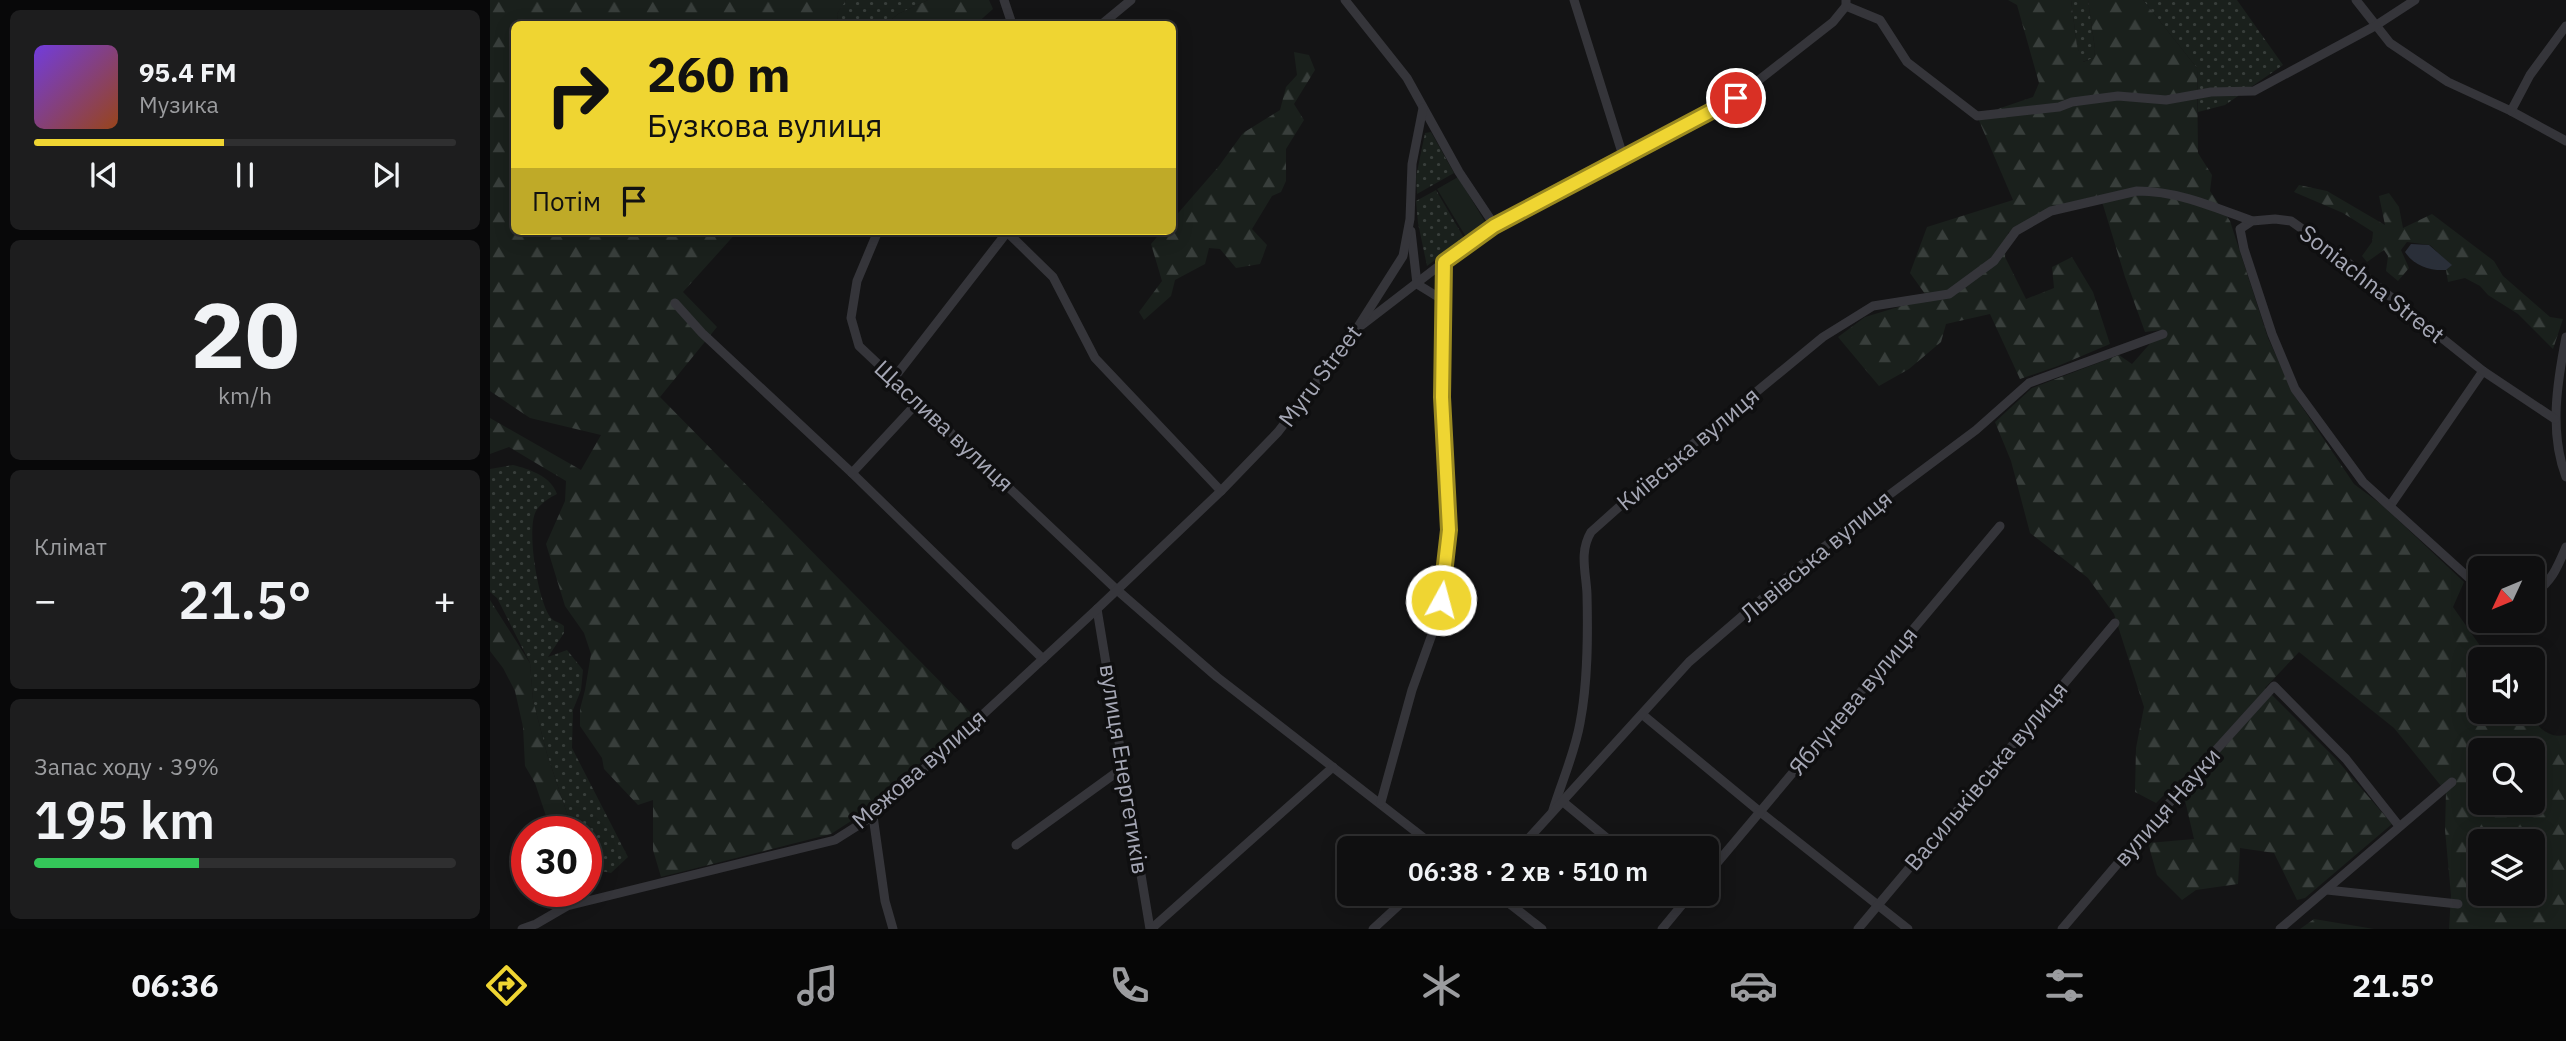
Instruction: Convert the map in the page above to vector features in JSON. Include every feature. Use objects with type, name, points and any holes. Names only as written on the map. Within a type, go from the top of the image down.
[{"type":"street","points":[[1004,0],[1011,21]]},
{"type":"street","points":[[1106,21],[1132,0]]},
{"type":"street","points":[[1345,0],[1407,78],[1459,172],[1494,226]]},
{"type":"street","points":[[1574,0],[1624,159]]},
{"type":"street","points":[[2356,0],[2390,43],[2448,82],[2511,111],[2566,141]]},
{"type":"street","points":[[1356,330],[1494,226],[1736,98],[1833,22],[1846,3],[1880,20],[1907,62],[1977,116],[2059,107],[2072,102],[2107,97],[2166,100],[2211,92],[2254,91],[2375,26],[2415,0]]},
{"type":"street","points":[[2511,111],[2529,75],[2566,26]]},
{"type":"street","name":"Myru Street","points":[[1117,590],[1221,491],[1278,432],[1356,330],[1403,256],[1410,219],[1412,164],[1423,108]]},
{"type":"street","name":"Київська вулиця","points":[[1553,810],[1580,724],[1585,674],[1587,594],[1583,551],[1591,532],[1647,482],[1823,337],[1873,306],[1950,294],[1994,261],[2016,231],[2051,211],[2137,191],[2180,195],[2252,221]]},
{"type":"street","points":[[1410,219],[1416,284]]},
{"type":"street","points":[[2252,221],[2240,229],[2244,249],[2272,334],[2295,389],[2363,482],[2468,577]]},
{"type":"street","name":"Soniachna Street","points":[[2252,221],[2291,221],[2336,253],[2483,371],[2555,419]]},
{"type":"street","name":"Щаслива вулиця","points":[[876,235],[857,281],[851,318],[859,346],[1117,590],[1217,677],[1422,836]]},
{"type":"street","points":[[894,378],[1006,235]]},
{"type":"street","points":[[1011,235],[1053,277],[1095,358],[1221,491]]},
{"type":"street","points":[[1381,802],[1412,690],[1438,615],[1444,584],[1449,530],[1442,397],[1444,262]]},
{"type":"street","points":[[1416,284],[1443,300]]},
{"type":"street","points":[[675,303],[702,333],[852,473],[1043,659]]},
{"type":"street","name":"Львівська вулиця","points":[[1530,836],[1689,662],[1788,576],[1885,498],[1976,430],[2029,383],[2163,334]]},
{"type":"street","points":[[2566,337],[2555,419],[2560,460],[2566,477]]},
{"type":"street","points":[[2390,506],[2483,371]]},
{"type":"street","points":[[852,473],[918,402]]},
{"type":"street","name":"Яблунева вулиця","points":[[1719,860],[2000,526]]},
{"type":"street","points":[[2545,585],[2556,572],[2566,547]]},
{"type":"street","name":"Межова вулиця","points":[[522,929],[536,927],[567,906],[835,840],[873,816],[1117,590]]},
{"type":"street","name":"вулиця Енергетиків","points":[[1097,610],[1151,929]]},
{"type":"street","name":"Васильківська вулиця","points":[[1858,929],[2115,623]]},
{"type":"street","name":"вулиця Науки","points":[[2062,929],[2188,781],[2274,686],[2346,758],[2399,826]]},
{"type":"street","points":[[1643,715],[1908,929]]},
{"type":"street","points":[[1016,845],[1124,767]]},
{"type":"street","points":[[1151,929],[1333,767]]},
{"type":"street","points":[[2280,929],[2452,782]]},
{"type":"street","points":[[1562,801],[1604,836]]},
{"type":"street","points":[[873,816],[885,901],[892,929]]},
{"type":"street","points":[[2327,890],[2458,904]]},
{"type":"street","points":[[1373,929],[1398,906]]},
{"type":"street","points":[[1512,906],[1542,929]]},
{"type":"street","points":[[1662,929],[1681,906]]},
{"type":"green space","points":[[490,0],[846,0],[837,14],[838,21],[511,21],[511,235],[734,235],[683,292],[717,327],[660,397],[973,715],[871,808],[831,834],[661,877],[653,850],[653,800],[638,805],[604,769],[602,758],[580,726],[580,709],[591,654],[584,633],[565,606],[546,544],[565,501],[566,481],[509,447],[490,454],[490,418],[581,470],[601,435],[530,418],[490,391]]},
{"type":"green space","points":[[846,0],[928,0],[898,14],[890,21],[838,21],[837,14]]},
{"type":"green space","points":[[928,0],[989,0],[993,9],[979,21],[890,21],[898,14]]},
{"type":"green space","points":[[2008,0],[2071,0],[2077,46],[2083,62],[2094,58],[2095,49],[2088,0],[2143,0],[2197,68],[2198,153],[2212,175],[2210,191],[2230,221],[2268,338],[2294,395],[2354,484],[2382,505],[2464,582],[2453,607],[2468,628],[2468,634],[2472,634],[2481,647],[2468,647],[2468,724],[2537,724],[2548,733],[2566,735],[2566,929],[2449,929],[2451,895],[2445,830],[2446,792],[2394,728],[2299,652],[2265,688],[2337,760],[2392,824],[2305,898],[2297,900],[2274,853],[2240,848],[2238,884],[2196,890],[2182,900],[2157,875],[2148,843],[2194,839],[2180,779],[2156,803],[2135,792],[2136,748],[2144,707],[2114,614],[2088,578],[2030,533],[2011,461],[1995,422],[2032,388],[2119,355],[2132,364],[2162,330],[2145,332],[2100,195],[2053,207],[2008,233],[2005,257],[2026,299],[2054,288],[2052,267],[2072,257],[2093,292],[2110,344],[2020,379],[1990,314],[1946,324],[1941,342],[1909,369],[1879,386],[1838,337],[1865,317],[1928,298],[1910,273],[1927,227],[2013,200],[1977,116],[2033,97],[2039,83],[2017,5]]},
{"type":"green space","points":[[2071,0],[2088,0],[2095,49],[2094,58],[2082,62],[2077,46]]},
{"type":"green space","points":[[2143,0],[2237,0],[2283,65],[2225,105],[2198,112],[2197,68]]},
{"type":"green space","points":[[1294,52],[1309,55],[1315,70],[1294,104],[1304,120],[1286,149],[1286,181],[1281,192],[1272,196],[1252,229],[1267,245],[1260,264],[1236,268],[1220,249],[1209,248],[1205,264],[1175,280],[1171,296],[1144,320],[1139,312],[1162,281],[1151,244],[1159,235],[1176,235],[1176,216],[1219,166],[1243,133],[1280,110],[1286,87],[1297,75]]},
{"type":"green space","points":[[1431,132],[1454,173],[1417,194],[1416,177],[1425,133]]},
{"type":"green space","points":[[1458,177],[1487,225],[1466,237],[1437,189]]},
{"type":"green space","points":[[2299,185],[2327,191],[2385,225],[2379,196],[2389,193],[2399,207],[2403,228],[2432,214],[2494,261],[2503,276],[2550,317],[2563,319],[2553,349],[2518,314],[2488,295],[2480,286],[2465,278],[2448,282],[2446,270],[2451,265],[2430,245],[2407,242],[2401,250],[2409,268],[2398,281],[2386,271],[2388,256],[2384,250],[2367,262],[2362,256],[2372,242],[2373,232],[2343,213],[2294,192]]},
{"type":"green space","points":[[1436,190],[1464,238],[1427,266],[1416,201]]},
{"type":"green space","points":[[513,465],[532,471],[550,482],[557,494],[545,501],[536,511],[532,533],[538,582],[546,610],[552,619],[564,626],[564,633],[548,657],[567,650],[583,670],[581,690],[573,710],[572,748],[628,857],[611,873],[602,871],[602,816],[568,816],[547,754],[533,700],[530,663],[497,598],[490,592],[490,469]]},
{"type":"green space","points":[[490,600],[530,663],[533,700],[547,754],[568,816],[546,816],[535,783],[525,766],[523,727],[515,691],[490,651]]},
{"type":"green space","points":[[2314,919],[2374,929],[2300,929]]},
{"type":"shaded area","points":[[2411,244],[2429,245],[2452,265],[2446,270],[2440,270],[2418,264],[2405,252]]},
{"type":"route","points":[[1441,600],[1449,530],[1442,397],[1444,262],[1494,226],[1736,98]]}]
